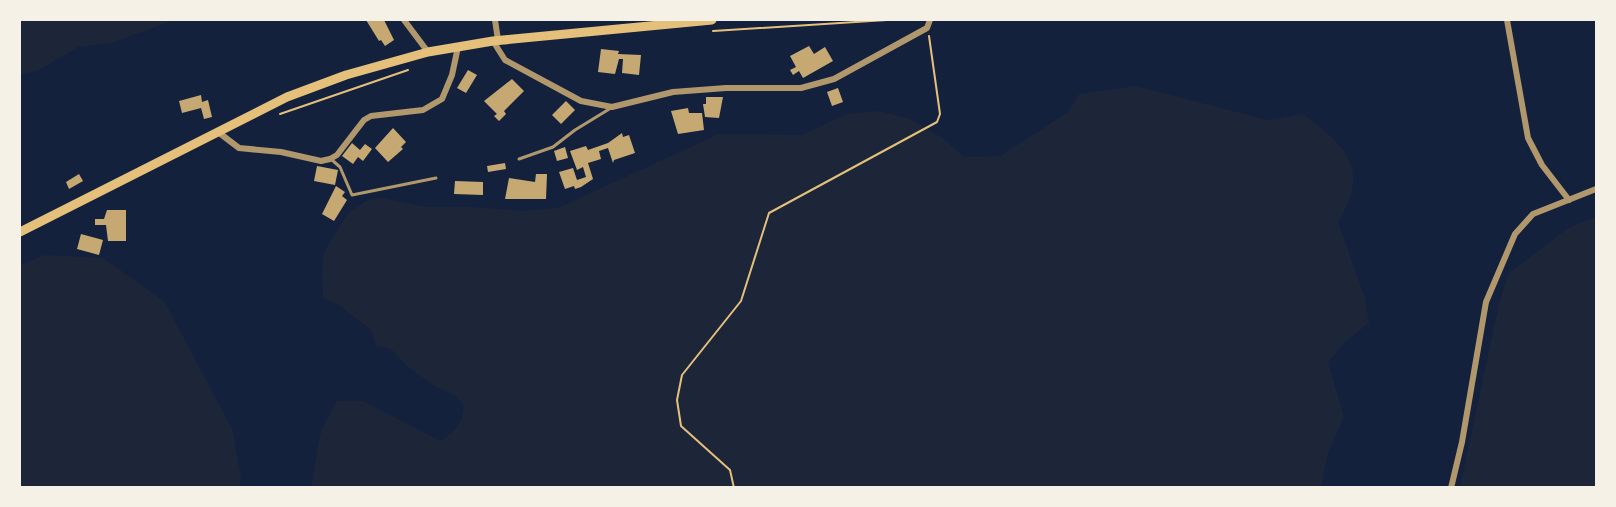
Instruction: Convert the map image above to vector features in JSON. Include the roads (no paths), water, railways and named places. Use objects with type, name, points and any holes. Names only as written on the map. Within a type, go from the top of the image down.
[{"type":"main road","points":[[20,232],[287,97],[346,75],[428,52],[496,40],[712,20]]},
{"type":"street","points":[[404,20],[428,52]]},
{"type":"street","points":[[495,20],[496,40],[505,60],[581,101],[612,108],[673,92],[726,88],[801,88],[834,79],[927,28],[930,20]]},
{"type":"street","points":[[1507,20],[1528,138],[1542,165],[1569,200]]},
{"type":"street","points":[[218,132],[239,148],[281,152],[321,161],[330,159],[364,120],[371,116],[423,110],[442,99],[452,75],[458,47]]},
{"type":"street","points":[[1451,488],[1462,442],[1486,302],[1515,234],[1533,214],[1596,189]]},
{"type":"lane","points":[[519,159],[553,147],[575,130],[612,108]]},
{"type":"lane","points":[[330,159],[340,167],[352,195],[436,178]]}]
